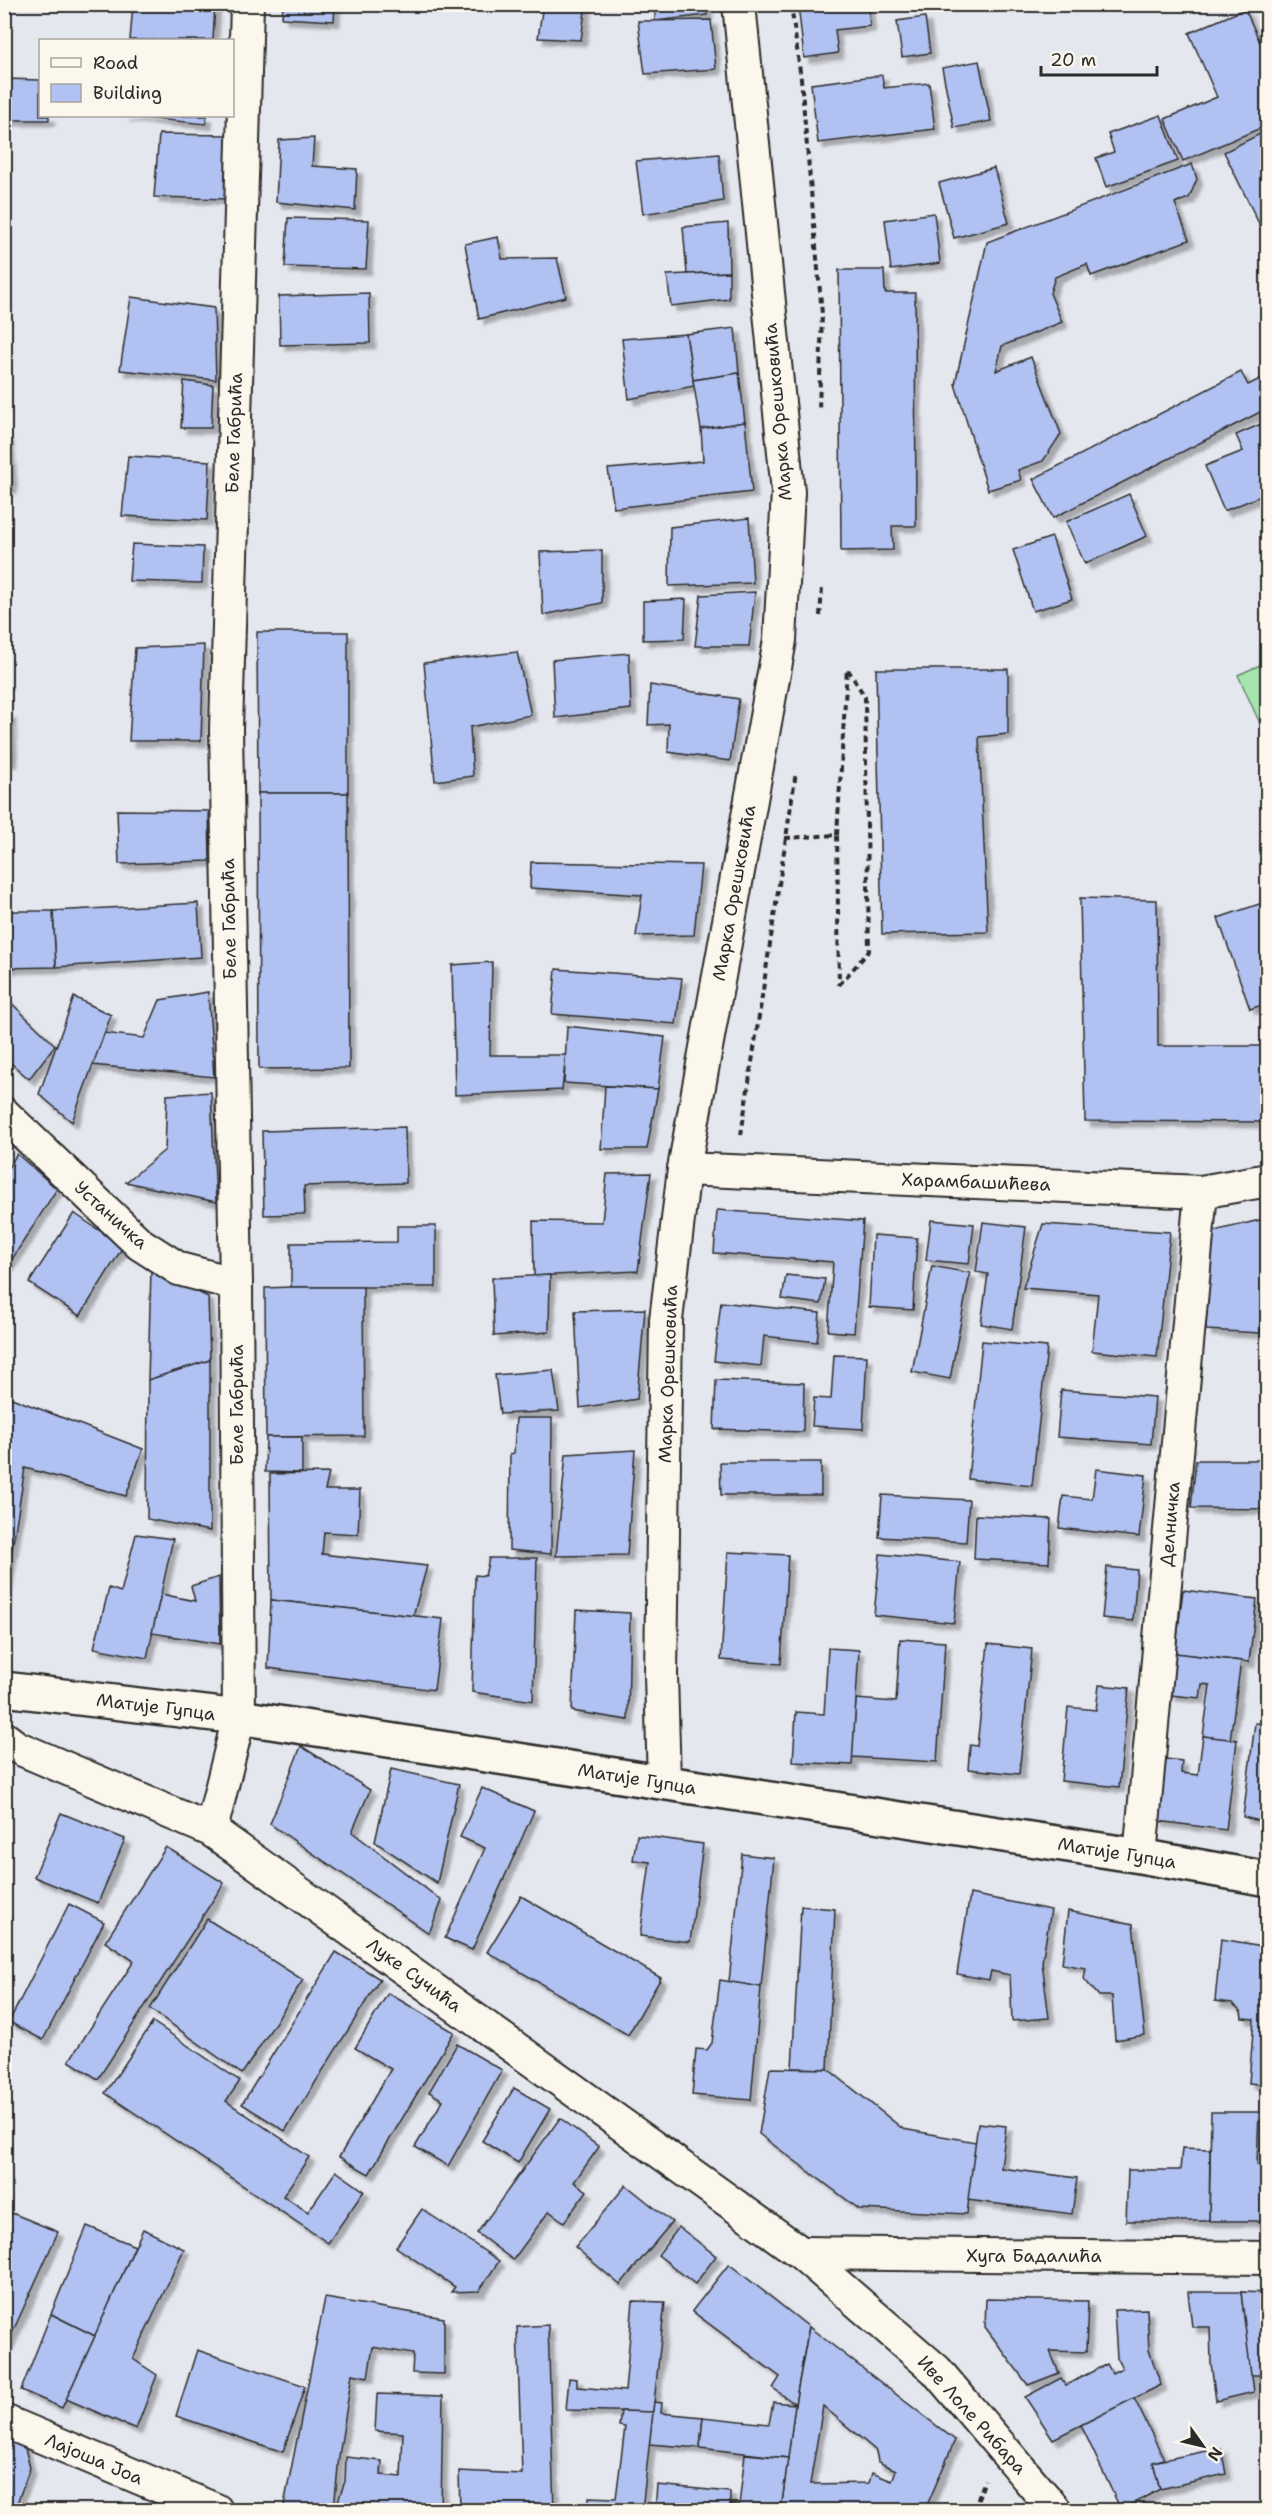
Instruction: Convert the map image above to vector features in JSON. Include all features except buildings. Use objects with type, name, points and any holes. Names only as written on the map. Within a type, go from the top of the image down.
[{"type":"street","name":"Беле Габрића","points":[[211,1830],[239,1717],[236,1284],[225,729],[247,4]]},
{"type":"street","name":"Марка Орешковића","points":[[664,1783],[661,1675],[666,1320],[684,1169],[780,640],[786,515],[786,481],[739,4]]},
{"type":"street","name":"Устаничка","points":[[4,1114],[140,1244],[179,1269],[236,1284]]},
{"type":"street","name":"Харамбашићева","points":[[684,1169],[1201,1191],[1268,1180]]},
{"type":"street","name":"Делничка","points":[[1140,1856],[1201,1191]]},
{"type":"street","name":"Матије Гупца","points":[[4,1689],[239,1717],[1140,1856],[1268,1879]]},
{"type":"street","name":"Луке Сучића","points":[[4,1738],[16,1747],[211,1830],[801,2253]]},
{"type":"street","name":"Хуга Бадалића","points":[[801,2253],[1268,2258]]},
{"type":"street","name":"Иве Лоле Рибара","points":[[801,2253],[936,2370],[1055,2511]]},
{"type":"street","name":"Лајоша Јоа","points":[[4,2421],[216,2511]]},
{"type":"path","points":[[790,4],[801,79],[822,314],[818,419]]},
{"type":"path","points":[[847,668],[865,698],[868,951],[839,985],[837,835],[847,668]]},
{"type":"path","points":[[785,838],[837,835]]},
{"type":"green space","points":[[1267,662],[1267,739],[1238,675]]}]
